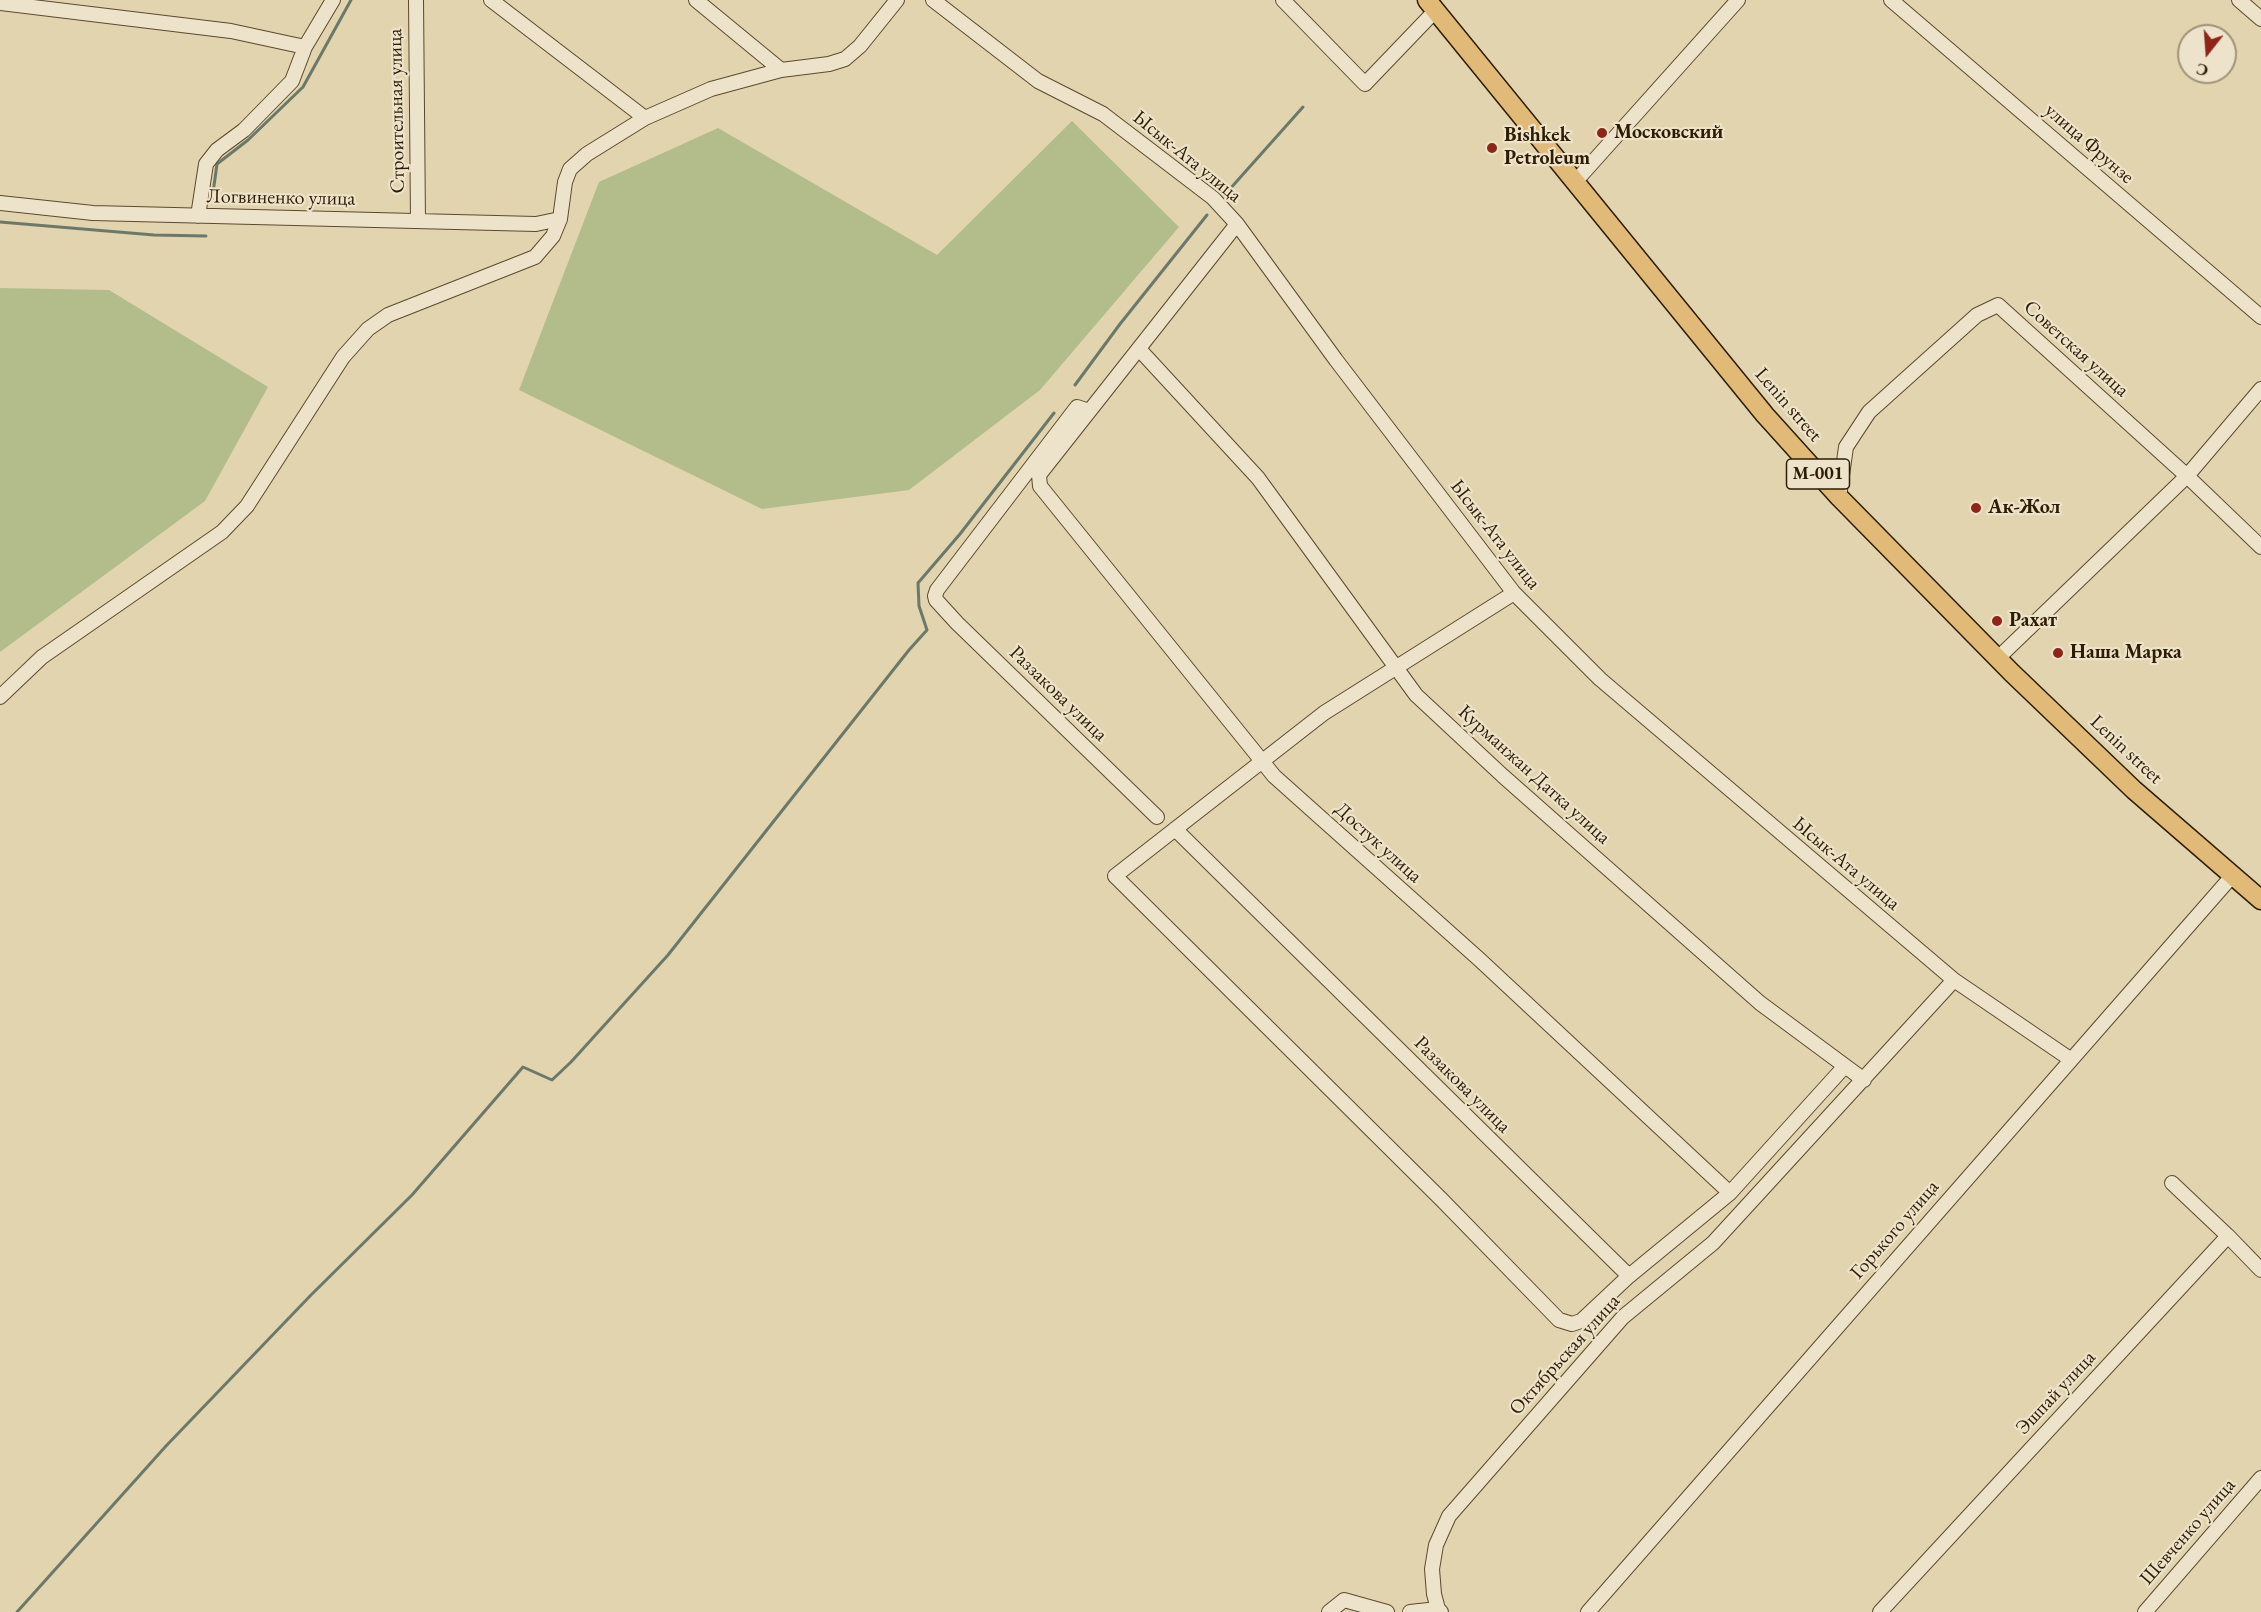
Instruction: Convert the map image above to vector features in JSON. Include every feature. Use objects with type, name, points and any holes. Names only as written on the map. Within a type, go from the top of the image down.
[{"type":"main road","name":"Lenin street","points":[[1431,6],[1765,415],[1839,498],[1997,659],[2134,790],[2261,900]]},
{"type":"street","points":[[198,216],[206,164],[218,150],[244,130],[291,81],[304,47],[333,0]]},
{"type":"street","name":"Строительная улица","points":[[416,0],[418,221]]},
{"type":"street","points":[[491,0],[645,118]]},
{"type":"street","points":[[696,0],[781,70]]},
{"type":"street","points":[[0,697],[42,657],[222,532],[247,506],[343,357],[368,329],[388,315],[535,256],[553,236],[560,219],[565,182],[570,169],[587,154],[645,118],[711,89],[781,70],[829,64],[845,59],[860,46],[897,0]]},
{"type":"street","name":"Ысык-Ата улица","points":[[933,0],[1038,81],[1102,114],[1213,198],[1237,224],[1336,360],[1514,593],[1600,679],[1954,980],[2070,1059]]},
{"type":"street","points":[[1283,0],[1365,84],[1431,6]]},
{"type":"street","points":[[1575,182],[1738,0]]},
{"type":"street","name":"улица Фрунзе","points":[[1891,0],[2261,317]]},
{"type":"street","points":[[2240,0],[2261,19]]},
{"type":"street","points":[[0,3],[231,31],[304,47]]},
{"type":"street","name":"Логвиненко улица","points":[[0,203],[93,213],[198,216],[536,224],[560,219]]},
{"type":"street","points":[[1089,411],[1237,224]]},
{"type":"street","name":"Советская улица","points":[[1839,498],[1846,447],[1869,412],[1977,315],[1998,305],[2187,476],[2261,547]]},
{"type":"street","name":"Курманжан Датка улица","points":[[1139,349],[1258,478],[1416,695],[1503,776],[1760,1003],[1864,1080]]},
{"type":"street","points":[[1997,659],[2187,476],[2261,389]]},
{"type":"street","name":"Раззакова улица","points":[[1089,411],[1077,407],[937,590],[935,596],[957,623],[1157,817]]},
{"type":"street","name":"Достук улица","points":[[1089,411],[1039,475],[1040,486],[1260,762],[1498,976],[1730,1193]]},
{"type":"street","points":[[1514,593],[1324,713],[1115,876],[1434,1192],[1559,1320],[1572,1324],[1581,1322],[1629,1276],[1730,1193],[1845,1066]]},
{"type":"street","name":"Раззакова улица","points":[[1175,829],[1629,1276]]},
{"type":"street","name":"Горького улица","points":[[1588,1612],[2233,875]]},
{"type":"street","points":[[1864,1080],[1954,980]]},
{"type":"street","name":"Октябрьская улица","points":[[1439,1611],[1432,1569],[1436,1545],[1449,1516],[1623,1317],[1713,1244],[1864,1080]]},
{"type":"street","points":[[2172,1183],[2261,1270]]},
{"type":"street","name":"Эшпай улица","points":[[1880,1612],[2228,1236]]},
{"type":"street","name":"Шевченко улица","points":[[2145,1612],[2261,1478]]},
{"type":"street","points":[[1329,1612],[1344,1600],[1387,1612]]},
{"type":"street","points":[[1410,1612],[1439,1611]]},
{"type":"green space","points":[[1072,121],[1179,227],[1040,390],[909,490],[762,509],[519,390],[599,182],[718,128],[937,255]]},
{"type":"green space","points":[[0,288],[109,290],[268,387],[205,501],[0,652]]},
{"type":"waterway","points":[[212,200],[217,164],[248,140],[303,87],[351,0]]},
{"type":"waterway","points":[[1229,190],[1303,107]]},
{"type":"waterway","points":[[1075,385],[1120,324],[1207,215]]},
{"type":"waterway","points":[[0,222],[154,235],[206,236]]},
{"type":"waterway","points":[[17,1612],[166,1446],[311,1295],[412,1195],[523,1067],[552,1080],[668,955],[927,630],[919,606],[918,583],[960,534],[1054,413]]},
{"type":"place","name":"Московский","points":[[1602,133]]},
{"type":"place","name":"Bishkek Petroleum","points":[[1492,148]]},
{"type":"place","name":"Ак-Жол","points":[[1976,508]]},
{"type":"place","name":"Рахат","points":[[1997,621]]},
{"type":"place","name":"Наша Марка","points":[[2058,653]]}]
